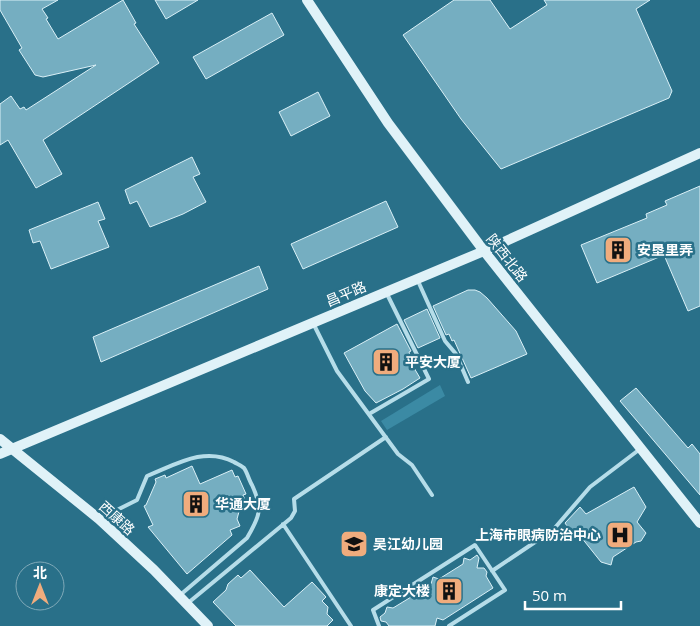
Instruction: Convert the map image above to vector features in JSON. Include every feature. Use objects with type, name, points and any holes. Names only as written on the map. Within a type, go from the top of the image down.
[{"type":"street","name":"陕西北路","points":[[306,0],[388,123],[484,251],[700,523]]},
{"type":"street","name":"昌平路","points":[[0,454],[484,251],[700,153]]},
{"type":"street","name":"西康路","points":[[0,439],[99,519],[154,570],[208,626]]},
{"type":"lane","points":[[417,279],[445,341],[456,354],[468,382]]},
{"type":"lane","points":[[369,414],[429,379],[386,292]]},
{"type":"lane","points":[[313,323],[337,371],[398,454],[412,465],[432,495]]},
{"type":"lane","points":[[183,600],[291,518],[295,511],[294,499],[386,437]]},
{"type":"lane","points":[[492,571],[553,530],[590,487],[641,448]]},
{"type":"lane","points":[[99,519],[137,500],[147,476],[194,456],[210,455],[228,459],[243,467],[259,500],[259,513],[254,526],[247,538],[183,600]]},
{"type":"lane","points":[[283,524],[351,626]]},
{"type":"lane","points":[[379,626],[373,610],[475,545],[505,590],[449,626]]},
{"type":"shaded area","points":[[440,385],[445,396],[387,430],[381,421]]},
{"type":"building","points":[[0,0],[58,0],[42,9],[58,39],[123,0],[136,23],[134,24],[159,63],[43,140],[62,174],[36,188],[8,140],[0,145],[0,104],[11,96],[20,109],[24,107],[26,110],[96,65],[43,77],[35,75],[19,50],[22,48],[0,10]]},
{"type":"building","points":[[155,0],[198,0],[166,19]]},
{"type":"building","points":[[454,0],[490,0],[510,29],[547,5],[544,0],[650,0],[636,9],[672,91],[669,98],[501,169],[461,119],[403,35]]},
{"type":"building","points":[[272,13],[284,35],[206,79],[193,57]]},
{"type":"building","points":[[318,92],[330,116],[291,136],[279,112]]},
{"type":"building","points":[[192,157],[200,174],[193,177],[206,202],[183,214],[150,227],[137,201],[130,204],[125,190]]},
{"type":"building","points":[[700,186],[700,306],[688,311],[664,255],[597,283],[581,245],[647,218],[646,214],[667,205],[665,201]]},
{"type":"building","points":[[386,201],[398,227],[303,269],[291,244]]},
{"type":"building","points":[[98,202],[105,219],[98,221],[109,247],[51,269],[40,241],[33,243],[29,230]]},
{"type":"building","points":[[259,266],[268,289],[101,362],[93,337]]},
{"type":"building","points":[[468,290],[480,292],[487,298],[516,331],[527,354],[471,378],[454,340],[452,341],[449,334],[446,335],[433,306]]},
{"type":"building","points":[[427,309],[440,338],[418,348],[404,320]]},
{"type":"building","name":"平安大厦","points":[[397,324],[411,351],[409,352],[410,355],[407,356],[420,378],[376,403],[365,391],[344,353]]},
{"type":"building","points":[[636,388],[688,448],[692,444],[700,454],[700,495],[620,401]]},
{"type":"building","name":"华通大厦","points":[[192,466],[200,484],[232,470],[235,477],[238,476],[246,494],[243,495],[247,505],[240,508],[237,519],[240,526],[230,530],[232,535],[187,574],[148,527],[153,525],[144,506],[156,482],[155,479],[165,475],[166,478]]},
{"type":"building","points":[[634,487],[646,507],[637,522],[646,533],[641,541],[636,542],[613,557],[611,565],[601,562],[577,532],[571,532],[565,523],[580,507],[586,514]]},
{"type":"building","name":"康定大楼","points":[[477,555],[479,558],[477,568],[484,568],[493,588],[443,620],[437,618],[435,626],[389,626],[386,622],[381,621],[380,617],[385,613],[387,607],[393,608],[416,594],[417,587],[424,589],[431,584],[433,577],[439,579],[463,564],[464,558],[470,560]]},
{"type":"building","points":[[250,570],[284,607],[312,582],[326,597],[322,601],[328,607],[327,614],[333,620],[327,626],[236,626],[213,602],[238,575],[241,578]]},
{"type":"place","name":"安垦里弄","points":[[618,250]]},
{"type":"place","name":"平安大厦","points":[[386,362]]},
{"type":"place","name":"华通大厦","points":[[196,504]]},
{"type":"place","name":"上海市眼病防治中心","points":[[620,535]]},
{"type":"place","name":"吴江幼儿园","points":[[354,544]]},
{"type":"place","name":"康定大楼","points":[[449,591]]}]
